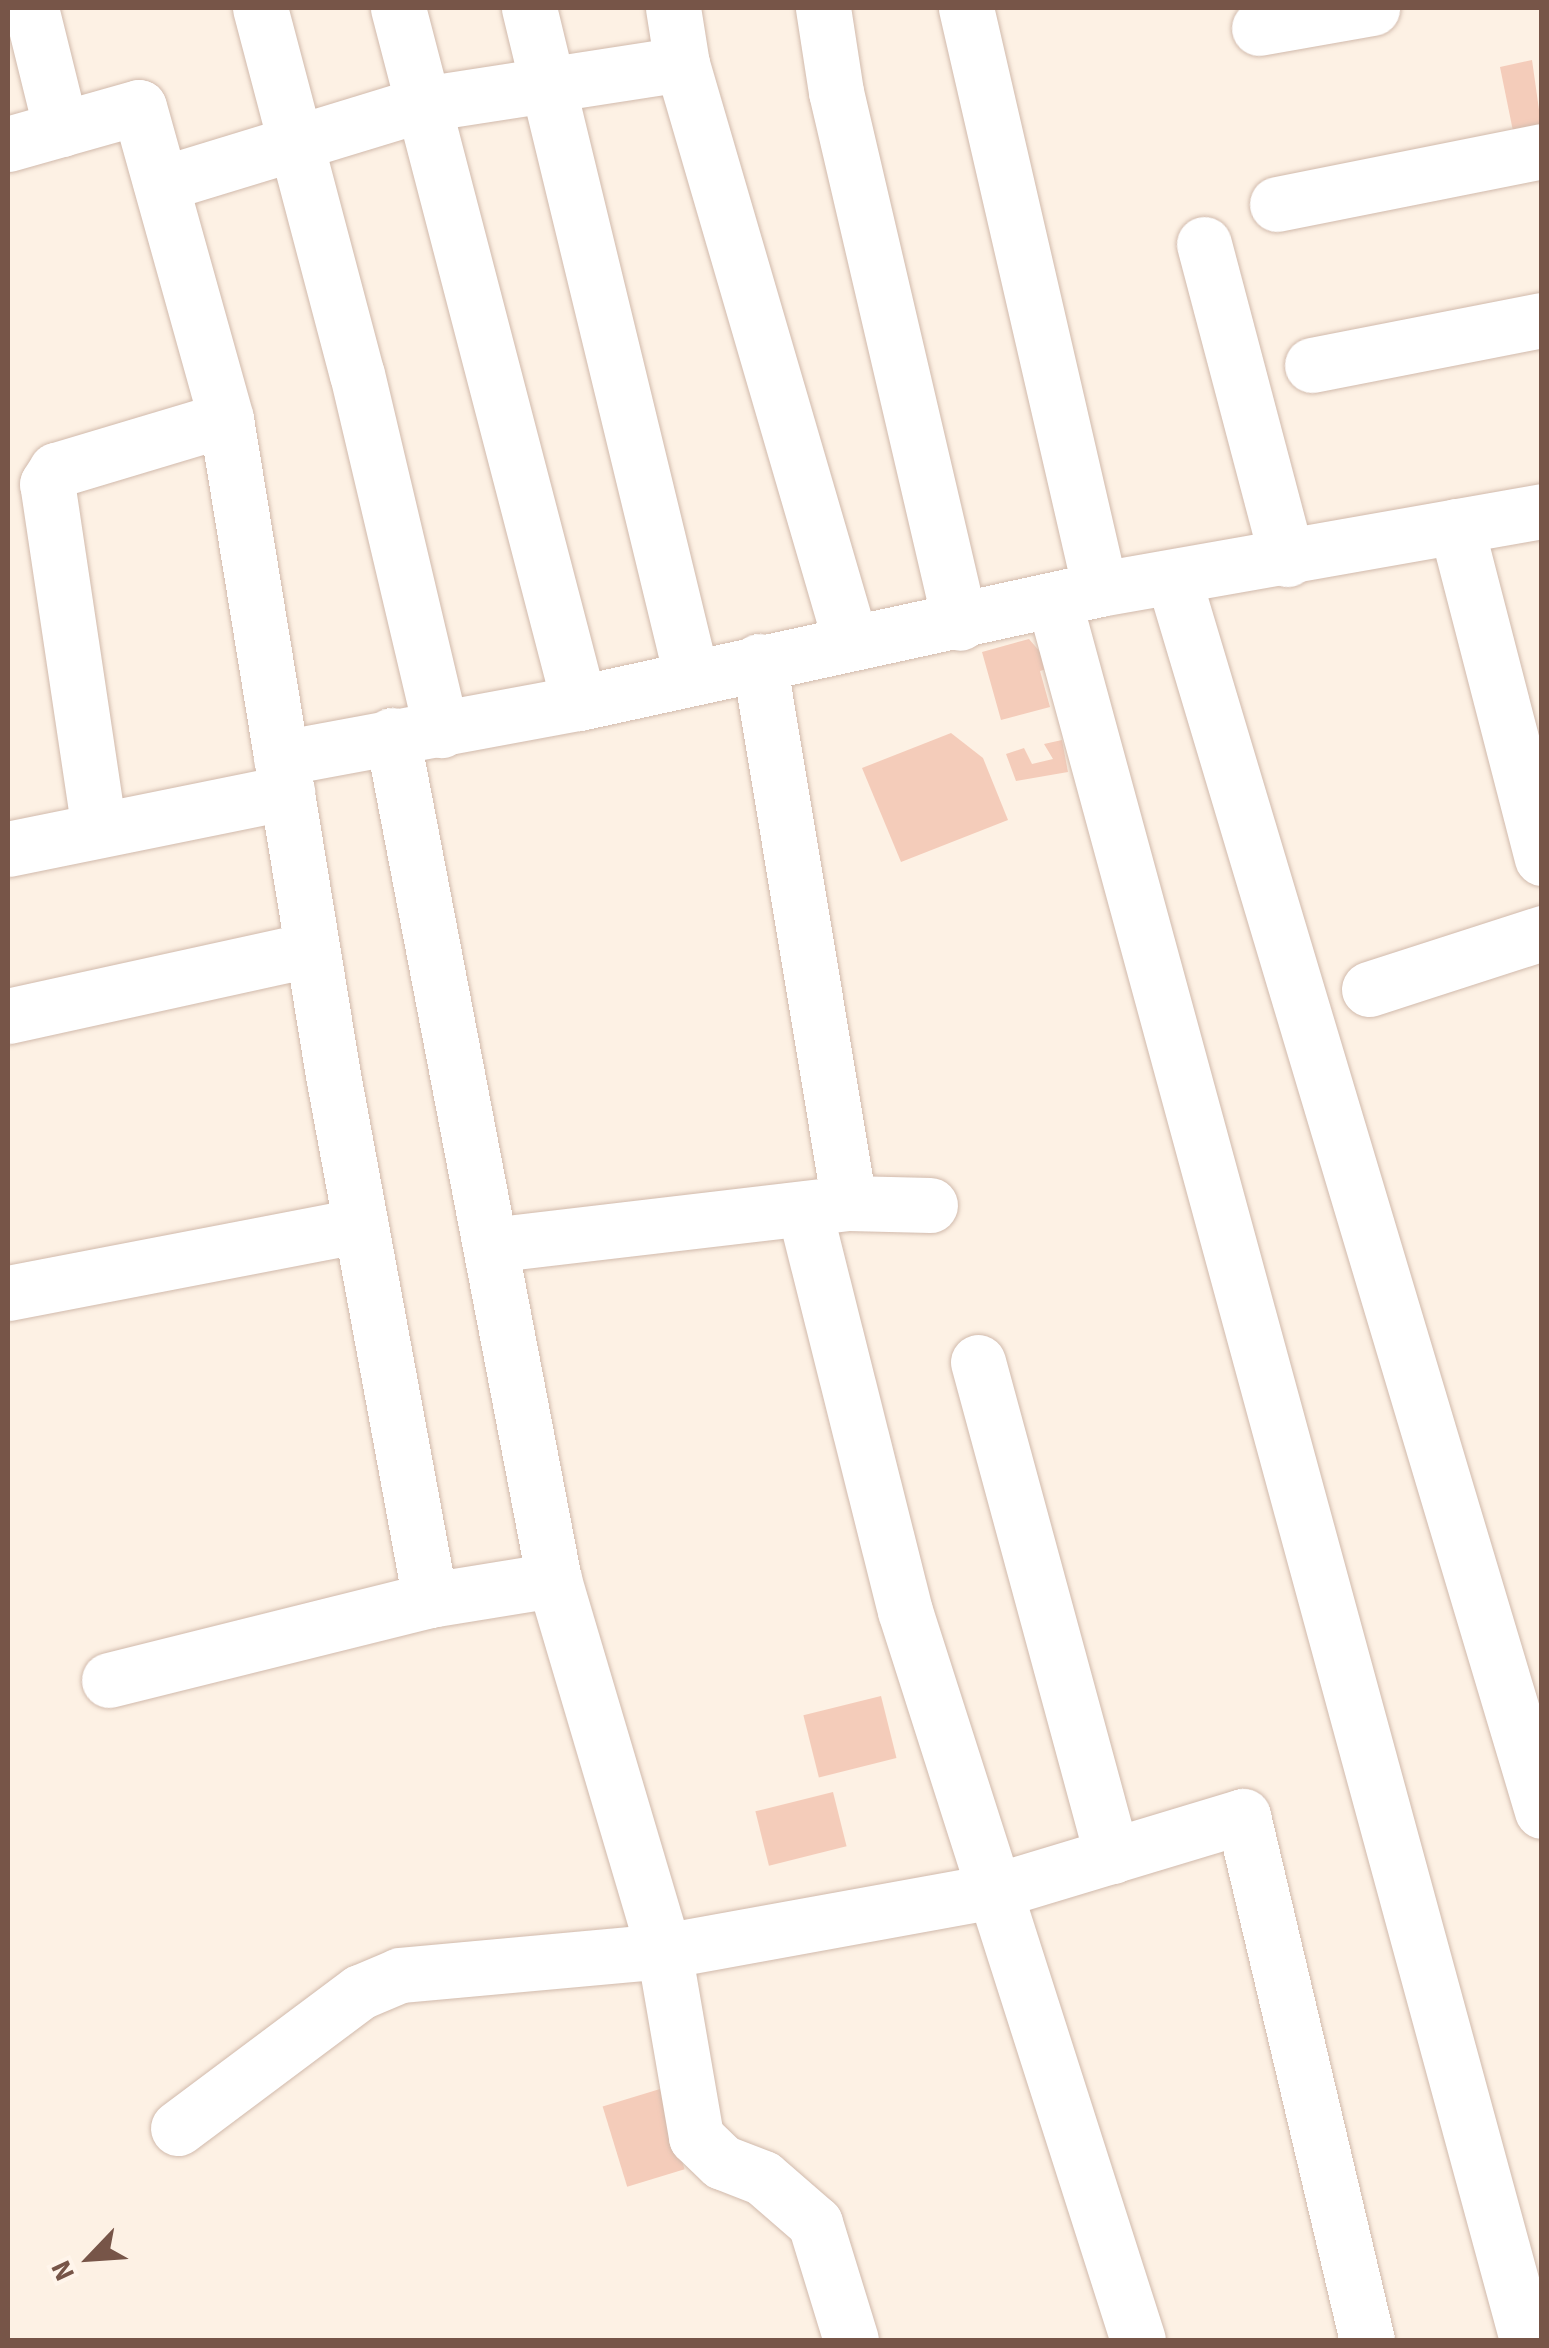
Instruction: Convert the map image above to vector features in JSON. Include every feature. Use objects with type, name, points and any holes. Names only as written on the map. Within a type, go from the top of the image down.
[{"type":"street","points":[[30,8],[61,129]]},
{"type":"street","points":[[260,8],[294,141],[416,732],[490,1245],[554,1580],[664,1951],[696,2136],[722,2162],[763,2178],[814,2223],[851,2340]]},
{"type":"street","points":[[398,8],[579,703]]},
{"type":"street","points":[[528,8],[691,674]]},
{"type":"street","points":[[673,8],[682,64],[850,643]]},
{"type":"street","points":[[822,8],[836,92],[960,623]]},
{"type":"street","points":[[966,8],[1077,595],[1527,2340]]},
{"type":"street","points":[[1259,28],[1346,10]]},
{"type":"street","points":[[161,184],[423,104],[682,64]]},
{"type":"street","points":[[8,144],[139,107],[226,419],[312,950],[430,1600]]},
{"type":"street","points":[[1277,204],[1542,151]]},
{"type":"street","points":[[1204,244],[1286,559]]},
{"type":"street","points":[[1312,365],[1542,320]]},
{"type":"street","points":[[99,830],[47,484],[56,470],[226,419]]},
{"type":"street","points":[[8,848],[99,830],[416,732],[579,703],[691,674],[960,623],[1077,595],[1542,511]]},
{"type":"street","points":[[1456,526],[1542,858]]},
{"type":"street","points":[[1173,577],[1542,1811]]},
{"type":"street","points":[[759,661],[826,1206],[905,1611],[1138,2340]]},
{"type":"street","points":[[1369,989],[1542,933]]},
{"type":"street","points":[[8,1016],[312,950]]},
{"type":"street","points":[[490,1245],[826,1206],[930,1205]]},
{"type":"street","points":[[8,1293],[360,1226]]},
{"type":"street","points":[[978,1362],[1112,1856]]},
{"type":"street","points":[[109,1680],[430,1600],[554,1580]]},
{"type":"street","points":[[178,2128],[360,1992],[400,1976],[664,1951],[995,1891],[1243,1816],[1368,2340]]},
{"type":"building","points":[[1532,60],[1542,131],[1514,136],[1500,67]]},
{"type":"building","points":[[1029,639],[1053,667],[1040,671],[1050,707],[1001,720],[982,652]]},
{"type":"building","points":[[951,733],[983,758],[1008,820],[901,862],[862,768]]},
{"type":"building","points":[[1062,740],[1068,772],[1016,781],[1006,754],[1024,748],[1032,764],[1053,759],[1044,744]]},
{"type":"building","points":[[881,1696],[896,1758],[819,1777],[803,1715]]},
{"type":"building","points":[[833,1792],[847,1846],[769,1866],[755,1811]]},
{"type":"building","points":[[660,2089],[685,2169],[627,2187],[603,2107]]}]
